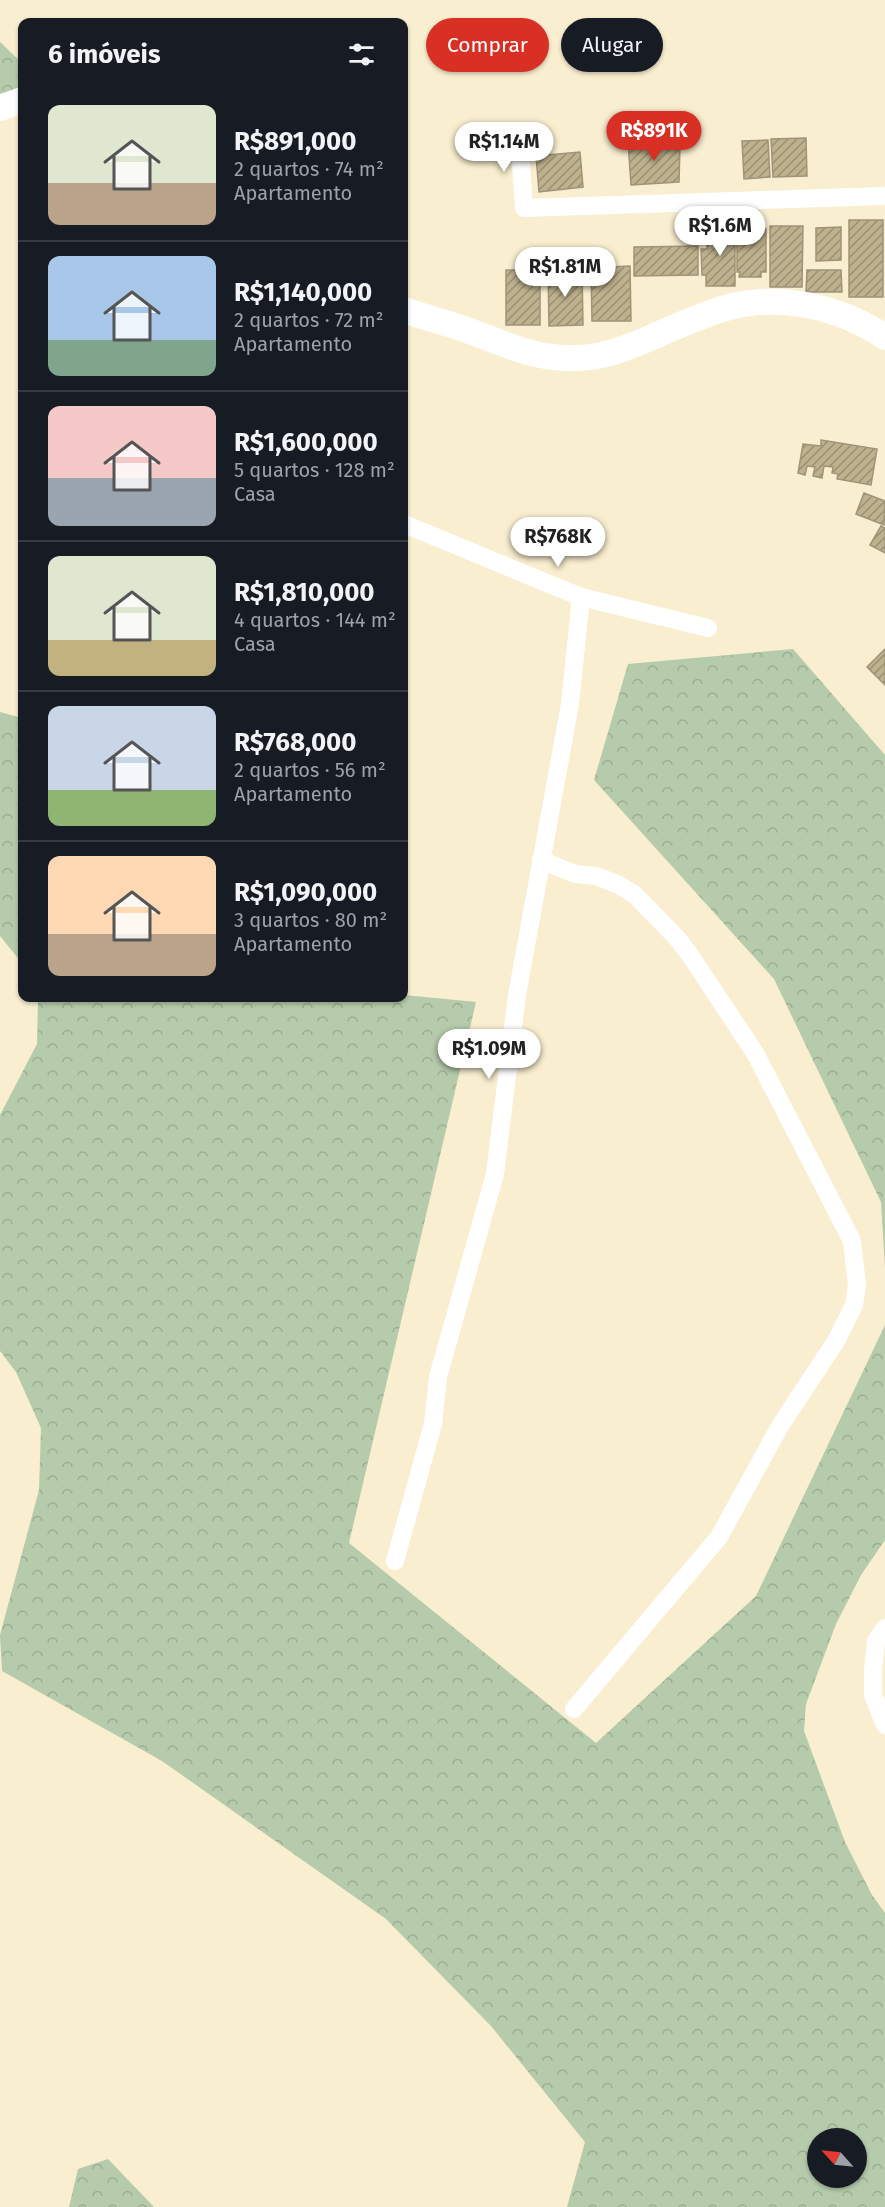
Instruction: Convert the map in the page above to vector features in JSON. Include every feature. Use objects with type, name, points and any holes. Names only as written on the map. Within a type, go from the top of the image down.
[{"type":"main road","points":[[0,108],[18,101]]},
{"type":"main road","points":[[408,311],[463,329],[515,350],[536,356],[556,358],[580,358],[616,352],[721,310],[750,303],[786,303],[837,312],[857,320],[885,337]]},
{"type":"street","points":[[519,136],[524,208],[885,196]]},
{"type":"street","points":[[408,526],[581,597],[708,628]]},
{"type":"street","points":[[395,1561],[433,1424],[438,1377],[495,1174],[518,995],[570,704],[581,597]]},
{"type":"street","points":[[541,860],[575,874],[596,876],[634,894],[677,938],[690,955],[755,1053],[852,1241],[857,1285],[854,1305],[836,1341],[780,1426],[719,1537],[574,1709]]},
{"type":"street","points":[[885,1628],[876,1641],[873,1670],[873,1695],[885,1725]]},
{"type":"green space","points":[[0,42],[18,59],[18,89],[0,94]]},
{"type":"green space","points":[[793,649],[885,755],[885,1268],[881,1202],[774,979],[594,780],[628,664]]},
{"type":"green space","points":[[0,712],[18,717],[18,958],[0,936]]},
{"type":"green space","points":[[408,995],[476,1002],[349,1543],[596,1743],[756,1596],[885,1325],[885,1540],[861,1575],[836,1624],[806,1704],[804,1731],[845,1842],[872,1895],[885,1913],[885,2207],[567,2207],[585,2142],[491,2026],[386,1919],[162,1761],[2,1671],[0,1635],[39,1490],[41,1428],[16,1372],[0,1351],[0,1115],[37,1044],[38,1002],[408,1002]]},
{"type":"green space","points":[[108,2159],[154,2207],[69,2207],[78,2169]]},
{"type":"building","points":[[806,138],[807,176],[773,177],[771,139]]},
{"type":"building","points":[[670,139],[680,146],[679,182],[631,185],[628,141]]},
{"type":"building","points":[[768,140],[770,177],[744,179],[742,141]]},
{"type":"building","points":[[580,152],[583,187],[539,192],[536,156]]},
{"type":"building","points":[[849,220],[883,220],[883,297],[849,297]]},
{"type":"building","points":[[770,226],[803,226],[802,287],[770,287]]},
{"type":"building","points":[[707,227],[735,227],[735,286],[706,286],[706,275],[702,275],[701,249],[707,249]]},
{"type":"building","points":[[841,227],[841,260],[816,261],[816,228]]},
{"type":"building","points":[[741,229],[766,229],[766,272],[761,272],[761,277],[739,277],[737,244],[741,244]]},
{"type":"building","points":[[698,246],[698,275],[634,276],[634,247]]},
{"type":"building","points":[[630,266],[631,321],[592,321],[591,268]]},
{"type":"building","points":[[582,269],[583,325],[549,326],[548,270]]},
{"type":"building","points":[[506,270],[540,270],[540,325],[506,325]]},
{"type":"building","points":[[807,270],[841,270],[842,292],[806,292]]},
{"type":"building","points":[[821,440],[877,449],[871,485],[837,479],[838,474],[832,473],[833,467],[824,466],[822,478],[813,476],[815,467],[807,466],[805,475],[798,473],[803,444],[821,446]]},
{"type":"building","points":[[864,493],[885,501],[884,525],[856,514]]},
{"type":"building","points":[[881,526],[885,528],[885,553],[870,545]]},
{"type":"building","points":[[885,649],[885,685],[867,667]]}]
